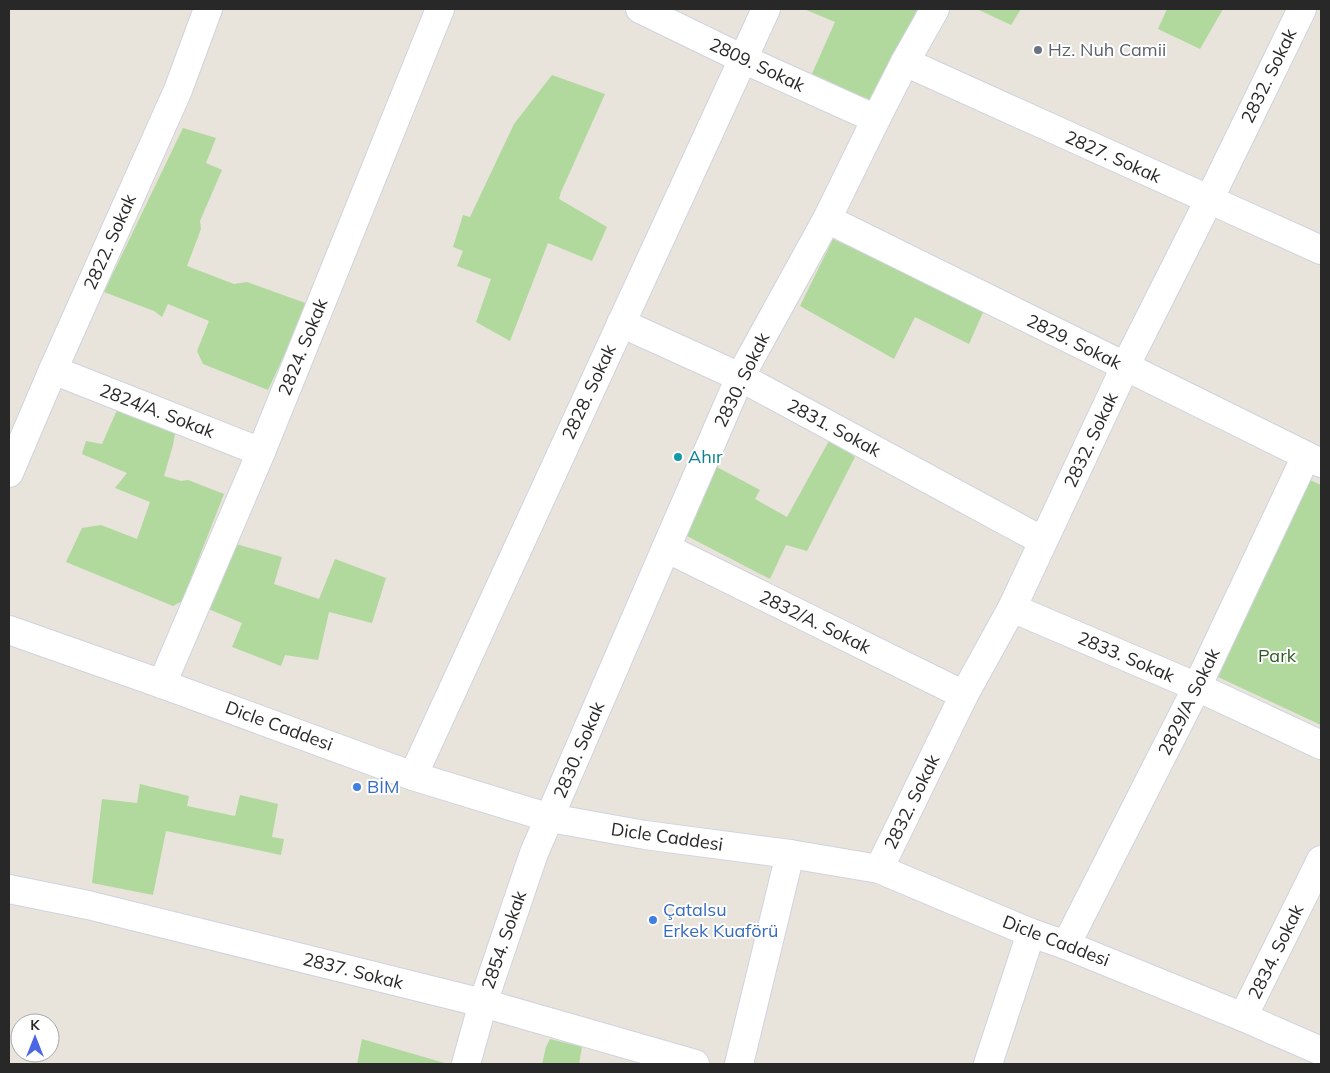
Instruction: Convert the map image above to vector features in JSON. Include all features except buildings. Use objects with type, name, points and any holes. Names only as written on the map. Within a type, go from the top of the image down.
[{"type":"street","name":"2822. Sokak","points":[[9,473],[178,90],[208,9]]},
{"type":"street","name":"2824. Sokak","points":[[162,684],[261,452],[440,9]]},
{"type":"street","name":"2809. Sokak","points":[[640,9],[743,59],[876,119]]},
{"type":"street","name":"2828. Sokak","points":[[413,776],[766,9]]},
{"type":"street","name":"2830. Sokak","points":[[550,818],[740,377],[827,219],[905,62],[935,9]]},
{"type":"street","name":"2832. Sokak","points":[[879,870],[964,695],[1012,608],[1125,367],[1302,9]]},
{"type":"street","name":"2827. Sokak","points":[[905,62],[1321,250]]},
{"type":"street","name":"2829. Sokak","points":[[827,219],[1314,460]]},
{"type":"street","name":"2831. Sokak","points":[[620,323],[740,377],[1043,541]]},
{"type":"street","name":"2824/A. Sokak","points":[[53,370],[261,452]]},
{"type":"street","name":"2829/A Sokak","points":[[1066,945],[1314,460]]},
{"type":"street","name":"2832/A. Sokak","points":[[666,548],[964,695]]},
{"type":"street","name":"2833. Sokak","points":[[1012,608],[1197,687],[1321,745]]},
{"type":"street","name":"Dicle Caddesi","points":[[9,630],[413,776],[550,818],[645,835],[790,854],[879,870],[1243,1017],[1315,1054]]},
{"type":"street","name":"2854. Sokak","points":[[466,1064],[482,1003],[534,853],[550,818]]},
{"type":"street","points":[[739,1064],[790,854]]},
{"type":"street","name":"2834. Sokak","points":[[1243,1017],[1321,860]]},
{"type":"street","name":"2837. Sokak","points":[[9,890],[88,905],[482,1003],[695,1064]]},
{"type":"street","points":[[988,1064],[1031,933]]},
{"type":"green space","points":[[804,9],[917,9],[875,102],[811,76],[835,22]]},
{"type":"green space","points":[[977,9],[1021,9],[1011,25]]},
{"type":"green space","points":[[1167,9],[1223,9],[1200,49],[1158,29]]},
{"type":"green space","points":[[552,75],[605,94],[559,199],[607,227],[592,261],[548,243],[510,341],[476,322],[491,279],[457,266],[463,251],[453,247],[463,215],[470,217],[514,124]]},
{"type":"green space","points":[[183,128],[216,138],[206,163],[222,170],[200,221],[201,229],[187,266],[234,284],[247,282],[308,304],[268,390],[203,364],[197,351],[209,321],[168,304],[162,317],[154,311],[104,292]]},
{"type":"green space","points":[[833,239],[984,310],[969,344],[915,317],[894,359],[800,306]]},
{"type":"green space","points":[[117,410],[176,428],[164,476],[181,481],[188,480],[224,494],[182,601],[173,606],[66,562],[82,528],[101,525],[137,539],[150,502],[115,488],[127,473],[82,454],[86,441],[102,444]]},
{"type":"green space","points":[[830,439],[855,457],[807,551],[786,545],[770,579],[687,536],[715,466],[760,490],[755,499],[787,517]]},
{"type":"green space","name":"Park","points":[[1310,480],[1321,485],[1321,725],[1218,677]]},
{"type":"green space","points":[[236,544],[282,557],[274,584],[319,599],[335,559],[386,578],[372,623],[329,612],[318,660],[285,655],[281,666],[232,647],[242,623],[206,608]]},
{"type":"green space","points":[[140,784],[189,796],[187,806],[235,816],[240,795],[278,804],[272,837],[284,839],[281,855],[166,831],[153,895],[92,883],[102,799],[137,803]]},
{"type":"green space","points":[[362,1039],[448,1064],[357,1064]]},
{"type":"green space","points":[[550,1039],[582,1047],[579,1064],[542,1064]]},
{"type":"place","name":"Hz. Nuh Camii","points":[[1038,50]]},
{"type":"place","name":"Ahır","points":[[678,457]]},
{"type":"place","name":"BİM","points":[[357,787]]},
{"type":"place","name":"Çatalsu Erkek Kuaförü","points":[[653,920]]}]
